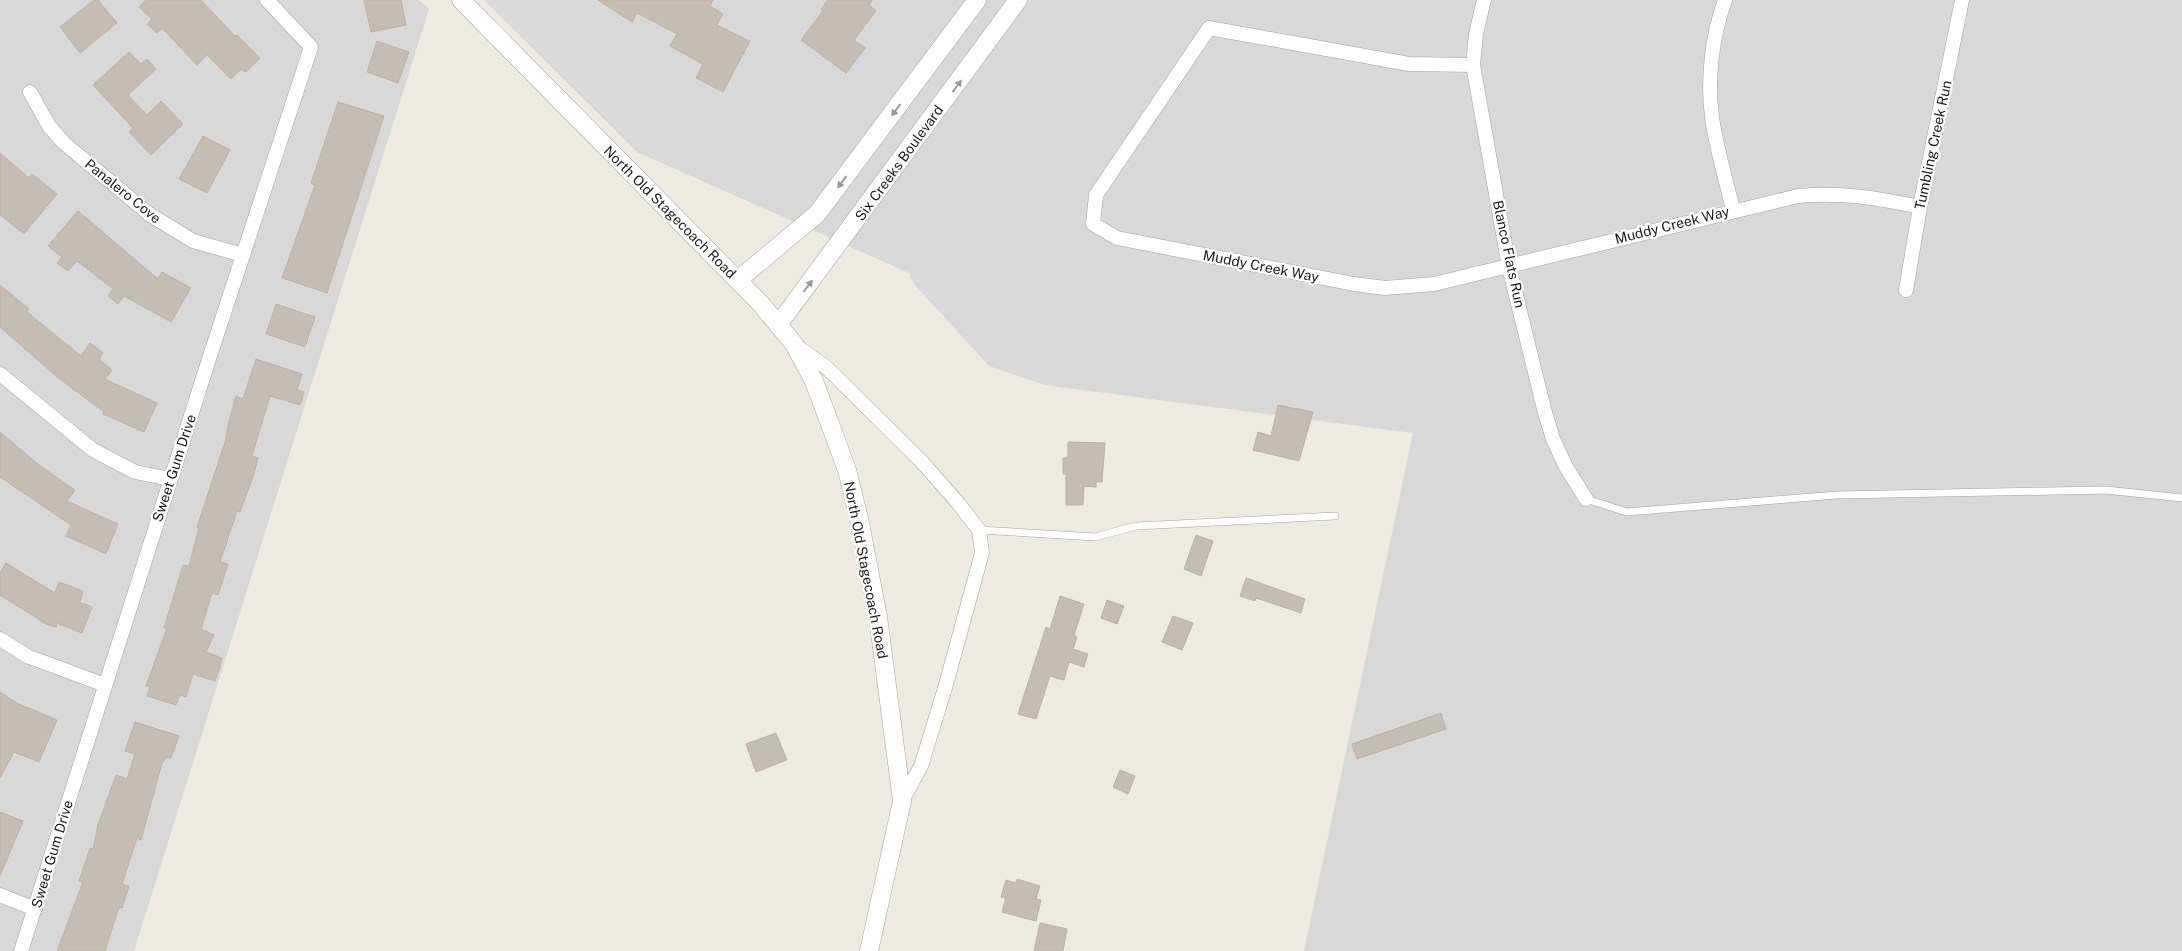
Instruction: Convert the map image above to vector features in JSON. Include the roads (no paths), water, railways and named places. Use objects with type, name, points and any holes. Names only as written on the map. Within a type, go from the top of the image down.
[{"type":"street","name":"Sweet Gum Drive","points":[[21,951],[170,479],[311,48],[267,0]]},
{"type":"street","name":"North Old Stagecoach Road","points":[[461,0],[738,280],[794,344],[814,380],[844,461],[860,523],[878,617],[902,801],[869,951]]},
{"type":"street","points":[[738,280],[817,214],[977,0]]},
{"type":"street","name":"Six Creeks Boulevard","points":[[778,325],[1018,0]]},
{"type":"street","name":"Blanco Flats Run","points":[[1484,0],[1473,65],[1509,267],[1553,438],[1566,467],[1586,499]]},
{"type":"street","points":[[1724,0],[1713,48],[1710,88],[1712,118],[1733,210]]},
{"type":"street","name":"Tumbling Creek Run","points":[[1906,290],[1920,207],[1962,0]]},
{"type":"street","name":"Muddy Creek Way","points":[[1473,65],[1410,64],[1209,28],[1096,196],[1092,224],[1117,238],[1385,288],[1434,284],[1509,267],[1733,210],[1798,196],[1829,193],[1859,195],[1920,207]]},
{"type":"street","name":"Panalero Cove","points":[[30,92],[49,126],[64,142],[149,214],[193,241],[243,255]]},
{"type":"street","points":[[794,344],[826,367],[922,462],[979,530],[982,553],[946,688],[921,766],[902,801]]},
{"type":"street","points":[[0,374],[93,450],[135,472],[170,479]]},
{"type":"street","points":[[0,639],[27,656],[105,685]]},
{"type":"street","points":[[0,895],[34,909]]},
{"type":"lane","points":[[1586,499],[1627,512],[1847,494],[2106,490],[2182,498]]},
{"type":"lane","points":[[979,530],[1095,537],[1136,526],[1335,516]]}]
